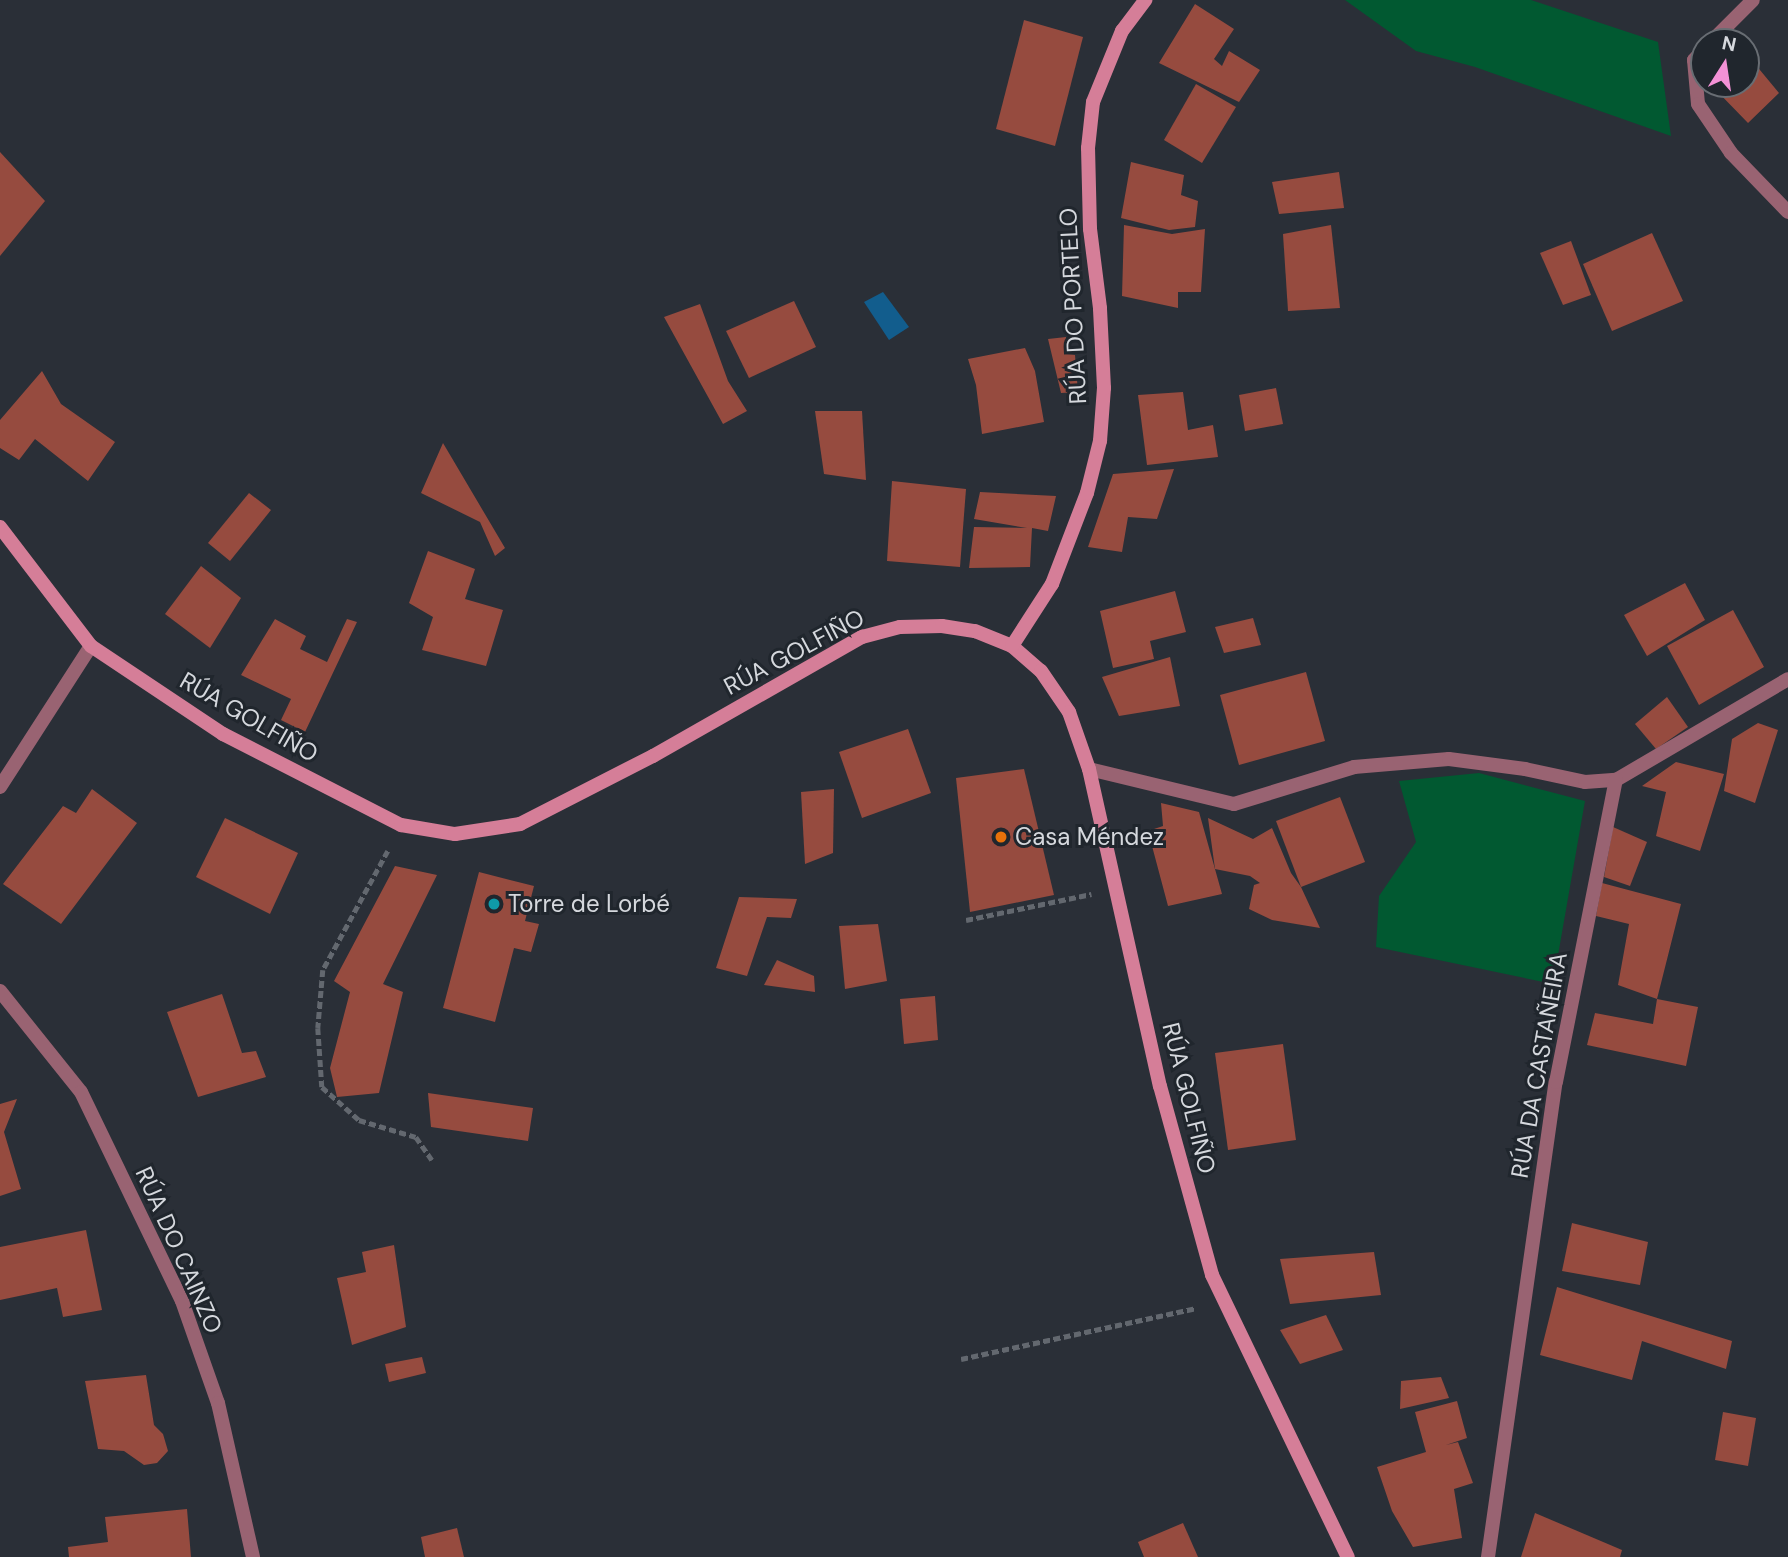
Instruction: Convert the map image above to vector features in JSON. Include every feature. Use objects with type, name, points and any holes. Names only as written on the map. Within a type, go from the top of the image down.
[{"type":"main road","name":"RÚA DO PORTELO","points":[[1012,646],[1052,584],[1087,493],[1100,441],[1104,388],[1100,308],[1090,229],[1089,137],[1093,102],[1122,31],[1145,0]]},
{"type":"main road","name":"RÚA GOLFIÑO","points":[[0,527],[90,646],[223,734],[401,825],[455,834],[520,824],[653,756],[862,637],[900,627],[942,626],[975,631],[1012,646],[1041,671],[1069,712],[1089,769],[1160,1086],[1212,1275],[1348,1557]]},
{"type":"street","points":[[1725,28],[1753,0]]},
{"type":"street","points":[[1697,98],[1698,104],[1731,153],[1788,212]]},
{"type":"street","points":[[0,787],[90,646]]},
{"type":"street","points":[[1089,769],[1234,804],[1354,767],[1450,759],[1525,769],[1585,782],[1616,780],[1788,679]]},
{"type":"street","name":"RÚA DA CASTAÑEIRA","points":[[1488,1557],[1556,1082],[1616,780]]},
{"type":"street","name":"RÚA DO CAINZO","points":[[0,990],[81,1092],[183,1301],[218,1403],[253,1557]]},
{"type":"path","points":[[401,825],[323,970],[318,1027],[322,1087],[359,1120],[416,1137],[432,1160]]},
{"type":"path","points":[[966,920],[1115,889]]},
{"type":"path","points":[[961,1359],[1226,1302]]},
{"type":"green space","points":[[1345,0],[1531,0],[1658,42],[1671,136],[1475,67],[1416,51]]},
{"type":"green space","points":[[1479,773],[1585,801],[1553,984],[1376,947],[1379,896],[1416,842],[1399,781]]},
{"type":"water","points":[[883,292],[909,327],[889,340],[864,302]]},
{"type":"building","points":[[1195,4],[1234,29],[1214,59],[1222,66],[1229,51],[1260,70],[1239,102],[1159,63]]},
{"type":"building","points":[[1024,20],[1083,37],[1055,146],[996,129]]},
{"type":"building","points":[[1760,70],[1779,93],[1748,123],[1724,98],[1760,98]]},
{"type":"building","points":[[1196,84],[1236,107],[1202,163],[1164,140]]},
{"type":"building","points":[[0,152],[45,201],[0,256]]},
{"type":"building","points":[[1131,162],[1184,175],[1181,195],[1198,201],[1195,227],[1169,230],[1121,218]]},
{"type":"building","points":[[1339,172],[1344,208],[1279,214],[1272,182]]},
{"type":"building","points":[[1124,225],[1172,234],[1205,229],[1201,292],[1178,292],[1178,308],[1122,296]]},
{"type":"building","points":[[1331,225],[1340,308],[1288,311],[1283,234]]},
{"type":"building","points":[[1652,233],[1683,301],[1612,331],[1583,264]]},
{"type":"building","points":[[1571,241],[1591,295],[1563,305],[1540,253]]},
{"type":"building","points":[[794,301],[816,347],[749,378],[726,331]]},
{"type":"building","points":[[700,304],[728,381],[747,411],[723,424],[664,317]]},
{"type":"building","points":[[1066,337],[1066,354],[1075,355],[1078,392],[1061,393],[1048,339]]},
{"type":"building","points":[[1025,348],[1035,371],[1044,422],[982,434],[976,385],[968,359]]},
{"type":"building","points":[[42,371],[61,404],[115,442],[88,481],[35,439],[19,460],[0,448],[0,420]]},
{"type":"building","points":[[1276,388],[1283,424],[1245,431],[1239,395]]},
{"type":"building","points":[[1183,392],[1188,430],[1213,425],[1218,457],[1147,465],[1138,395]]},
{"type":"building","points":[[815,411],[862,411],[866,480],[824,474]]},
{"type":"building","points":[[443,443],[505,548],[495,556],[480,522],[421,493]]},
{"type":"building","points":[[1174,469],[1157,519],[1128,517],[1122,552],[1088,547],[1113,474]]},
{"type":"building","points":[[892,481],[966,489],[960,567],[887,561]]},
{"type":"building","points":[[980,492],[1056,496],[1048,531],[1032,528],[1030,567],[969,568],[974,527],[1027,528],[974,519]]},
{"type":"building","points":[[249,493],[271,510],[230,561],[208,543]]},
{"type":"building","points":[[428,551],[475,569],[465,599],[503,610],[486,666],[422,650],[433,617],[409,603]]},
{"type":"building","points":[[201,566],[241,598],[210,648],[165,614]]},
{"type":"building","points":[[1685,583],[1705,620],[1647,656],[1624,615]]},
{"type":"building","points":[[1175,591],[1186,632],[1150,641],[1154,659],[1113,668],[1100,611]]},
{"type":"building","points":[[1733,610],[1764,667],[1699,705],[1667,646]]},
{"type":"building","points":[[1253,618],[1261,645],[1224,653],[1215,627]]},
{"type":"building","points":[[275,619],[306,636],[300,649],[327,662],[347,619],[357,622],[305,732],[281,720],[291,699],[241,675]]},
{"type":"building","points":[[1170,657],[1180,706],[1119,716],[1102,677]]},
{"type":"building","points":[[1306,672],[1325,741],[1239,765],[1220,695]]},
{"type":"building","points":[[1667,697],[1688,727],[1656,749],[1635,724]]},
{"type":"building","points":[[1758,723],[1778,730],[1755,803],[1724,791],[1732,739]]},
{"type":"building","points":[[908,729],[931,793],[862,818],[839,752]]},
{"type":"building","points":[[1676,762],[1724,774],[1700,851],[1656,836],[1666,792],[1642,786]]},
{"type":"building","name":"Casa Méndez","points":[[1024,769],[1054,895],[970,912],[956,778]]},
{"type":"building","points":[[92,789],[137,823],[61,924],[3,884],[63,806],[76,813]]},
{"type":"building","points":[[834,789],[833,853],[805,864],[801,792]]},
{"type":"building","points":[[1340,797],[1365,862],[1301,887],[1276,821]]},
{"type":"building","points":[[1161,803],[1199,812],[1222,894],[1168,906],[1148,831],[1163,826]]},
{"type":"building","points":[[225,818],[298,853],[270,914],[196,877]]},
{"type":"building","points":[[1208,818],[1253,839],[1272,828],[1291,873],[1301,887],[1320,928],[1272,920],[1249,909],[1254,885],[1260,883],[1250,876],[1215,869]]},
{"type":"building","points":[[1613,827],[1647,842],[1630,886],[1604,877]]},
{"type":"building","points":[[395,866],[437,875],[383,984],[403,992],[379,1093],[337,1097],[330,1068],[350,992],[334,981]]},
{"type":"building","points":[[479,872],[534,886],[525,921],[539,924],[531,952],[514,948],[495,1022],[443,1008]]},
{"type":"building","points":[[1602,883],[1681,904],[1657,999],[1618,985],[1629,924],[1596,916]]},
{"type":"building","points":[[739,897],[797,899],[791,918],[767,917],[747,976],[716,968]]},
{"type":"building","points":[[878,924],[887,981],[845,989],[839,926]]},
{"type":"building","points":[[777,960],[814,976],[815,992],[764,985]]},
{"type":"building","points":[[222,994],[242,1053],[256,1051],[266,1077],[198,1097],[167,1012]]},
{"type":"building","points":[[935,996],[938,1040],[904,1044],[900,999]]},
{"type":"building","points":[[1657,999],[1698,1007],[1686,1066],[1587,1045],[1595,1013],[1653,1024]]},
{"type":"building","points":[[1283,1044],[1296,1140],[1228,1150],[1215,1053]]},
{"type":"building","points":[[428,1093],[533,1108],[528,1141],[431,1127]]},
{"type":"building","points":[[17,1099],[4,1132],[21,1189],[0,1196],[0,1104]]},
{"type":"building","points":[[1572,1223],[1648,1242],[1640,1285],[1562,1271]]},
{"type":"building","points":[[86,1230],[102,1310],[63,1317],[57,1288],[0,1300],[0,1247]]},
{"type":"building","points":[[394,1245],[406,1327],[352,1345],[337,1278],[366,1272],[362,1252]]},
{"type":"building","points":[[1374,1252],[1381,1295],[1290,1304],[1280,1259]]},
{"type":"building","points":[[1557,1287],[1732,1341],[1726,1369],[1642,1341],[1632,1380],[1540,1355]]},
{"type":"building","points":[[1326,1315],[1343,1350],[1300,1364],[1280,1330]]},
{"type":"building","points":[[422,1357],[426,1373],[389,1382],[385,1364]]},
{"type":"building","points":[[146,1375],[154,1425],[163,1434],[168,1451],[157,1463],[144,1465],[124,1451],[98,1449],[85,1381]]},
{"type":"building","points":[[1441,1377],[1449,1398],[1400,1409],[1401,1381]]},
{"type":"building","points":[[1457,1401],[1467,1438],[1446,1445],[1458,1442],[1473,1483],[1454,1489],[1462,1538],[1413,1547],[1392,1511],[1377,1467],[1426,1452],[1415,1412]]},
{"type":"building","points":[[1723,1412],[1756,1418],[1748,1466],[1715,1460]]},
{"type":"building","points":[[187,1509],[191,1557],[69,1557],[68,1547],[108,1542],[105,1517]]},
{"type":"building","points":[[1535,1513],[1622,1550],[1620,1557],[1521,1557]]},
{"type":"building","points":[[1183,1523],[1198,1557],[1144,1557],[1138,1542]]},
{"type":"building","points":[[457,1528],[464,1557],[425,1557],[421,1537]]},
{"type":"place","name":"Casa Méndez","points":[[1001,837]]},
{"type":"place","name":"Torre de Lorbé","points":[[494,904]]}]
